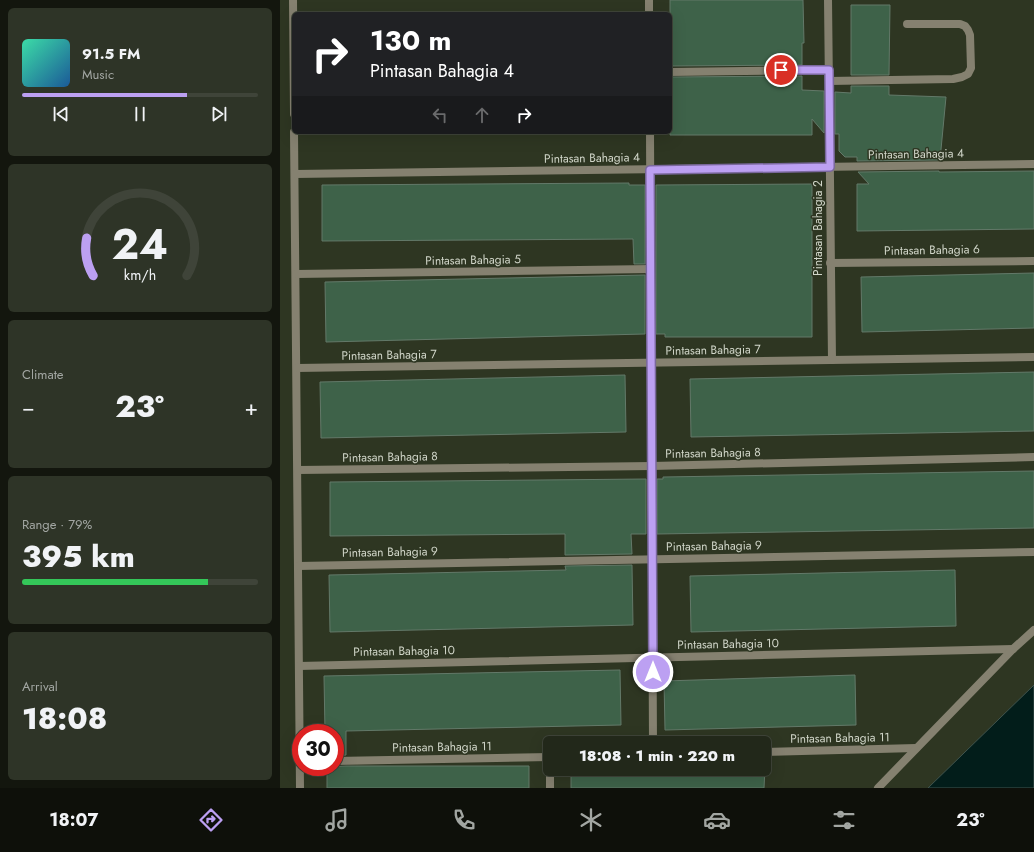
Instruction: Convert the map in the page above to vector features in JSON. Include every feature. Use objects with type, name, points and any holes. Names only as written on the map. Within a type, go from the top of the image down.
[{"type":"street","points":[[293,0],[293,12]]},
{"type":"street","points":[[649,0],[649,12]]},
{"type":"street","name":"Pintasan Bahagia 2","points":[[828,0],[832,360]]},
{"type":"street","points":[[829,81],[953,79],[968,74],[971,68],[970,35],[965,26],[960,24],[907,24]]},
{"type":"street","points":[[672,72],[829,70]]},
{"type":"street","points":[[294,134],[300,724]]},
{"type":"street","points":[[650,134],[653,736]]},
{"type":"street","name":"Pintasan Bahagia 4","points":[[295,174],[1034,164]]},
{"type":"street","name":"Pintasan Bahagia 6","points":[[830,263],[1034,261]]},
{"type":"street","name":"Pintasan Bahagia 5","points":[[296,274],[651,269]]},
{"type":"street","name":"Pintasan Bahagia 7","points":[[297,368],[1034,357]]},
{"type":"street","name":"Pintasan Bahagia 8","points":[[298,470],[652,466],[1034,457]]},
{"type":"street","name":"Pintasan Bahagia 9","points":[[298,566],[1034,552]]},
{"type":"street","points":[[878,788],[1013,649],[1034,630]]},
{"type":"street","name":"Pintasan Bahagia 10","points":[[299,666],[1013,649]]},
{"type":"street","name":"Pintasan Bahagia 11","points":[[771,752],[916,748]]},
{"type":"street","name":"Pintasan Bahagia 11","points":[[344,761],[543,757]]},
{"type":"street","points":[[300,776],[300,788]]},
{"type":"street","points":[[550,776],[550,788]]},
{"type":"water","points":[[1034,685],[1034,788],[928,788]]},
{"type":"building","points":[[670,0],[803,0],[804,43],[802,43],[802,65],[672,66],[672,12],[670,12]]},
{"type":"building","points":[[851,5],[890,5],[889,75],[851,75]]},
{"type":"building","points":[[802,76],[802,90],[824,91],[824,133],[812,119],[812,135],[670,135],[672,134],[672,77]]},
{"type":"building","points":[[851,86],[889,86],[889,95],[946,97],[940,160],[857,161],[857,157],[845,157],[839,151],[839,134],[835,134],[835,92],[851,93]]},
{"type":"building","points":[[1034,171],[1034,229],[857,231],[857,184],[869,184],[858,172]]},
{"type":"building","points":[[629,183],[629,185],[645,185],[645,264],[634,264],[633,239],[322,241],[322,185]]},
{"type":"building","points":[[812,184],[812,337],[665,337],[665,334],[656,334],[656,185]]},
{"type":"building","points":[[1034,273],[1034,328],[862,332],[861,277]]},
{"type":"building","points":[[645,275],[645,334],[326,342],[325,282]]},
{"type":"building","points":[[1034,372],[1034,431],[691,437],[690,379]]},
{"type":"building","points":[[625,375],[626,432],[321,438],[320,382]]},
{"type":"building","points":[[1034,471],[1034,528],[657,534],[657,479],[663,479],[663,477]]},
{"type":"building","points":[[646,479],[646,534],[631,534],[632,554],[565,555],[565,534],[330,536],[330,482]]},
{"type":"building","points":[[632,565],[633,625],[330,632],[329,575],[566,570],[565,566]]},
{"type":"building","points":[[955,570],[956,626],[691,632],[690,576]]},
{"type":"building","points":[[620,670],[621,725],[346,731],[346,755],[344,755],[344,724],[325,724],[324,676]]},
{"type":"building","points":[[855,675],[856,725],[665,730],[664,681]]},
{"type":"building","points":[[344,766],[529,766],[529,788],[327,788],[327,776],[344,776]]},
{"type":"building","points":[[571,776],[765,776],[764,788],[571,788]]},
{"type":"route","points":[[653,672],[650,170],[830,167],[829,70],[781,70]]}]
